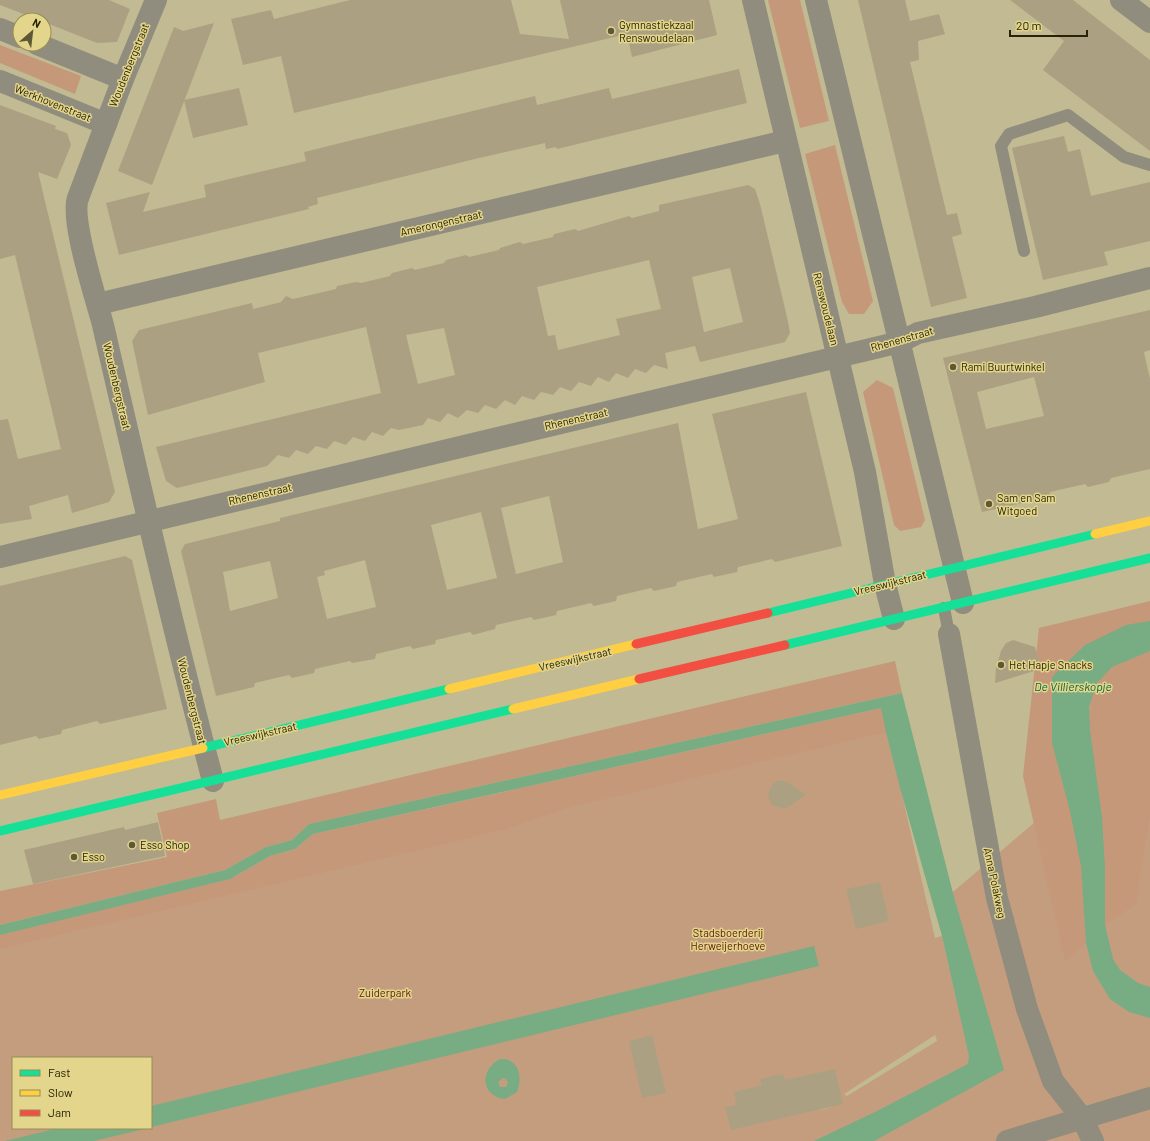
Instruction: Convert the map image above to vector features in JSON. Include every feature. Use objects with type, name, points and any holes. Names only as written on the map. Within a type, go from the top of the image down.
[{"type":"main road","name":"Vreeswijkstraat","points":[[0,795],[204,748],[1150,521]]},
{"type":"main road","points":[[0,831],[1150,558]]},
{"type":"street","name":"Woudenbergstraat","points":[[156,0],[123,79],[75,206],[76,220],[98,304],[148,521],[212,781]]},
{"type":"street","name":"Renswoudelaan","points":[[753,0],[785,141],[865,472],[885,584],[894,619]]},
{"type":"street","points":[[816,0],[955,568],[954,605]]},
{"type":"street","points":[[1121,0],[1150,22]]},
{"type":"street","points":[[0,29],[12,34]]},
{"type":"street","points":[[52,50],[123,79]]},
{"type":"street","name":"Werkhovenstraat","points":[[0,81],[106,124]]},
{"type":"street","name":"Amerongenstraat","points":[[98,304],[785,141]]},
{"type":"street","name":"Rhenenstraat","points":[[0,557],[900,342],[918,333],[1035,307],[1150,278]]},
{"type":"street","name":"Anna Polakweg","points":[[949,634],[996,898],[1027,1009],[1053,1081],[1082,1118],[1093,1141]]},
{"type":"street","points":[[1007,1141],[1150,1098]]},
{"type":"lane","points":[[1024,251],[1001,146],[1009,134],[1068,115],[1124,157],[1150,165]]},
{"type":"lane","points":[[949,634],[954,605]]},
{"type":"green space","points":[[1150,610],[1150,1141],[0,1141],[0,931],[481,818],[487,834],[504,830],[496,794],[882,708],[935,938],[942,936],[962,1022],[947,897],[1048,811],[1042,636]],"holes":[[[935,1035],[937,1041],[847,1096],[844,1094]],[[841,1096],[842,1099],[828,1108],[820,1110]]]},
{"type":"shaded area","points":[[768,0],[800,0],[829,121],[800,128]]},
{"type":"shaded area","points":[[0,45],[12,50],[12,52],[18,52],[81,76],[75,94],[0,63]]},
{"type":"shaded area","points":[[835,145],[873,301],[864,314],[849,314],[842,302],[805,154]]},
{"type":"shaded area","points":[[877,380],[893,388],[925,520],[921,527],[900,531],[894,525],[863,392]]},
{"type":"shaded area","points":[[1150,601],[1150,621],[1126,625],[1052,677],[1052,743],[1070,811],[1081,866],[1086,943],[1065,961],[1023,776],[1039,628]]},
{"type":"shaded area","points":[[1150,651],[1150,815],[1136,904],[1105,925],[1105,870],[1102,816],[1091,749],[1090,714],[1092,698],[1101,677],[1113,667],[1135,656]]},
{"type":"shaded area","points":[[895,661],[902,693],[309,824],[292,840],[266,847],[225,870],[0,925],[0,891],[167,857],[157,813],[216,799],[220,820]]},
{"type":"shaded area","points":[[882,708],[886,732],[564,809],[504,830],[0,949],[0,935],[230,879],[270,856],[295,849],[313,834]]},
{"type":"water","name":"De Villierskopje","points":[[1150,621],[1150,651],[1112,667],[1097,683],[1089,707],[1090,730],[1102,817],[1105,866],[1105,925],[1113,959],[1120,970],[1138,983],[1150,987],[1150,1018],[1129,1012],[1110,999],[1093,971],[1086,943],[1081,866],[1070,811],[1052,743],[1052,677],[1085,645],[1126,625]]},
{"type":"water","points":[[902,693],[954,897],[1004,1070],[874,1141],[814,1141],[875,1112],[968,1064],[969,1056],[942,936],[900,788],[881,708],[313,834],[295,849],[270,856],[230,879],[0,935],[0,925],[225,870],[266,847],[292,840],[309,824]]},
{"type":"water","points":[[814,946],[819,966],[152,1127],[152,1106]]},
{"type":"water","points":[[500,1059],[506,1060],[512,1062],[518,1070],[520,1080],[517,1092],[505,1099],[497,1097],[487,1088],[486,1075],[493,1063]],"holes":[[[503,1078],[506,1079],[508,1083],[506,1087],[500,1087],[498,1082]]]},
{"type":"water","points":[[55,1129],[144,1129],[94,1141],[5,1141]]},
{"type":"building","points":[[0,0],[109,0],[130,9],[117,42],[97,43],[52,25],[52,12],[18,12],[0,5]]},
{"type":"building","points":[[350,0],[511,0],[520,34],[569,39],[560,0],[709,0],[717,35],[632,57],[627,34],[294,113],[281,56],[243,65],[231,19],[271,10],[274,19]]},
{"type":"building","points":[[858,0],[905,0],[910,21],[939,14],[945,34],[918,41],[919,60],[910,62],[947,215],[957,213],[962,234],[952,237],[967,298],[931,307]]},
{"type":"building","points":[[1010,0],[1073,0],[1150,60],[1150,151],[1043,70],[1064,41]]},
{"type":"building","points":[[214,23],[152,185],[118,171],[174,27],[183,31]]},
{"type":"building","points":[[739,69],[747,103],[557,149],[556,147],[546,149],[545,143],[479,158],[317,198],[318,204],[308,207],[309,209],[119,255],[106,203],[150,192],[143,212],[206,197],[204,185],[306,161],[304,152],[535,96],[537,105],[609,88],[612,99]]},
{"type":"building","points":[[239,88],[248,125],[193,138],[184,100]]},
{"type":"building","points":[[0,105],[56,126],[55,129],[67,133],[71,145],[57,179],[38,172],[115,492],[109,502],[72,513],[68,495],[29,506],[32,519],[0,524],[0,420],[8,419],[18,459],[61,449],[15,255],[0,259]]},
{"type":"building","points":[[1064,136],[1068,152],[1080,149],[1091,196],[1150,182],[1150,241],[1104,252],[1108,265],[1043,280],[1012,148]]},
{"type":"building","points":[[748,185],[755,189],[760,204],[787,317],[790,333],[785,342],[700,362],[695,346],[665,353],[668,369],[654,365],[646,373],[635,369],[628,378],[616,373],[609,382],[598,377],[591,386],[579,382],[571,391],[560,387],[553,395],[541,392],[534,400],[522,396],[515,405],[505,400],[496,409],[485,405],[478,413],[467,410],[458,418],[448,413],[440,422],[428,418],[423,425],[399,430],[391,428],[383,436],[372,432],[365,441],[353,437],[346,445],[334,441],[327,449],[316,446],[308,454],[296,450],[289,458],[278,455],[267,466],[177,488],[166,481],[156,447],[381,393],[366,327],[258,353],[265,382],[148,415],[132,341],[139,330],[252,303],[253,309],[281,302],[286,296],[293,299],[336,289],[337,286],[357,282],[361,283],[390,276],[392,273],[412,268],[415,270],[444,263],[446,260],[466,255],[469,257],[499,250],[500,248],[520,242],[523,244],[553,237],[554,234],[575,229],[578,231],[629,216],[632,218],[659,211],[659,205]],"holes":[[[649,260],[661,309],[616,319],[620,335],[558,350],[555,335],[548,336],[537,287]],[[730,268],[743,322],[704,332],[692,277]],[[444,328],[455,375],[418,384],[406,335]]]},
{"type":"building","points":[[1150,310],[1150,350],[1144,352],[1150,379],[1150,469],[1111,478],[1109,482],[1088,487],[1085,484],[1050,492],[1049,497],[982,512],[943,358]],"holes":[[[1034,377],[1044,416],[986,429],[977,392]]]},
{"type":"building","points":[[806,392],[842,546],[775,562],[772,559],[738,567],[737,572],[714,577],[712,574],[677,582],[676,586],[654,591],[651,588],[617,596],[616,601],[594,606],[591,603],[557,611],[556,615],[534,620],[531,617],[496,625],[495,629],[473,635],[470,632],[436,640],[435,644],[413,649],[410,646],[376,654],[375,659],[352,663],[350,661],[315,669],[314,673],[292,678],[289,675],[276,678],[255,683],[254,687],[216,696],[181,551],[185,544],[280,521],[280,518],[678,423],[698,529],[738,519],[712,414]],"holes":[[[549,496],[563,562],[516,574],[501,508]],[[481,512],[497,578],[447,590],[431,525]],[[365,560],[376,607],[327,619],[317,577],[325,575],[324,571]],[[270,561],[278,598],[230,611],[223,572]]]},
{"type":"building","points":[[125,556],[132,560],[167,709],[100,724],[97,721],[62,730],[61,734],[39,739],[36,736],[0,745],[0,586]]},
{"type":"building","points":[[1013,640],[1035,647],[1041,669],[995,683],[996,668],[1001,651],[1006,643]]},
{"type":"building","points":[[778,780],[788,782],[806,795],[784,809],[771,804],[768,795],[771,786]]},
{"type":"building","points":[[158,822],[165,856],[33,884],[24,850],[124,827],[125,830]]},
{"type":"building","points":[[880,882],[889,921],[856,929],[846,889]]},
{"type":"building","points":[[652,1035],[666,1093],[642,1098],[629,1041]]},
{"type":"building","points":[[835,1069],[843,1104],[731,1130],[725,1107],[736,1105],[734,1092],[762,1085],[760,1079],[783,1074],[785,1080]]},
{"type":"traffic: fast","points":[[768,613],[1095,534]]},
{"type":"traffic: fast","points":[[785,645],[1150,558]]},
{"type":"traffic: fast","points":[[203,748],[449,689]]},
{"type":"traffic: fast","points":[[0,831],[513,709]]},
{"type":"traffic: slow","points":[[1095,534],[1150,521]]},
{"type":"traffic: slow","points":[[449,689],[636,644]]},
{"type":"traffic: slow","points":[[513,709],[639,679]]},
{"type":"traffic: slow","points":[[0,795],[203,748]]},
{"type":"traffic: jam","points":[[636,644],[768,613]]},
{"type":"traffic: jam","points":[[639,679],[785,645]]},
{"type":"place","name":"Gymnastiekzaal Renswoudelaan","points":[[611,31]]},
{"type":"place","name":"Rami Buurtwinkel","points":[[953,367]]},
{"type":"place","name":"Sam en Sam Witgoed","points":[[989,504]]},
{"type":"place","name":"Het Hapje Snacks","points":[[1001,665]]},
{"type":"place","name":"Esso Shop","points":[[132,845]]},
{"type":"place","name":"Esso","points":[[74,857]]},
{"type":"park label","name":"Stadsboerderij Herweijerhoeve","points":[[728,939]]},
{"type":"park label","name":"Zuiderpark","points":[[385,993]]}]
